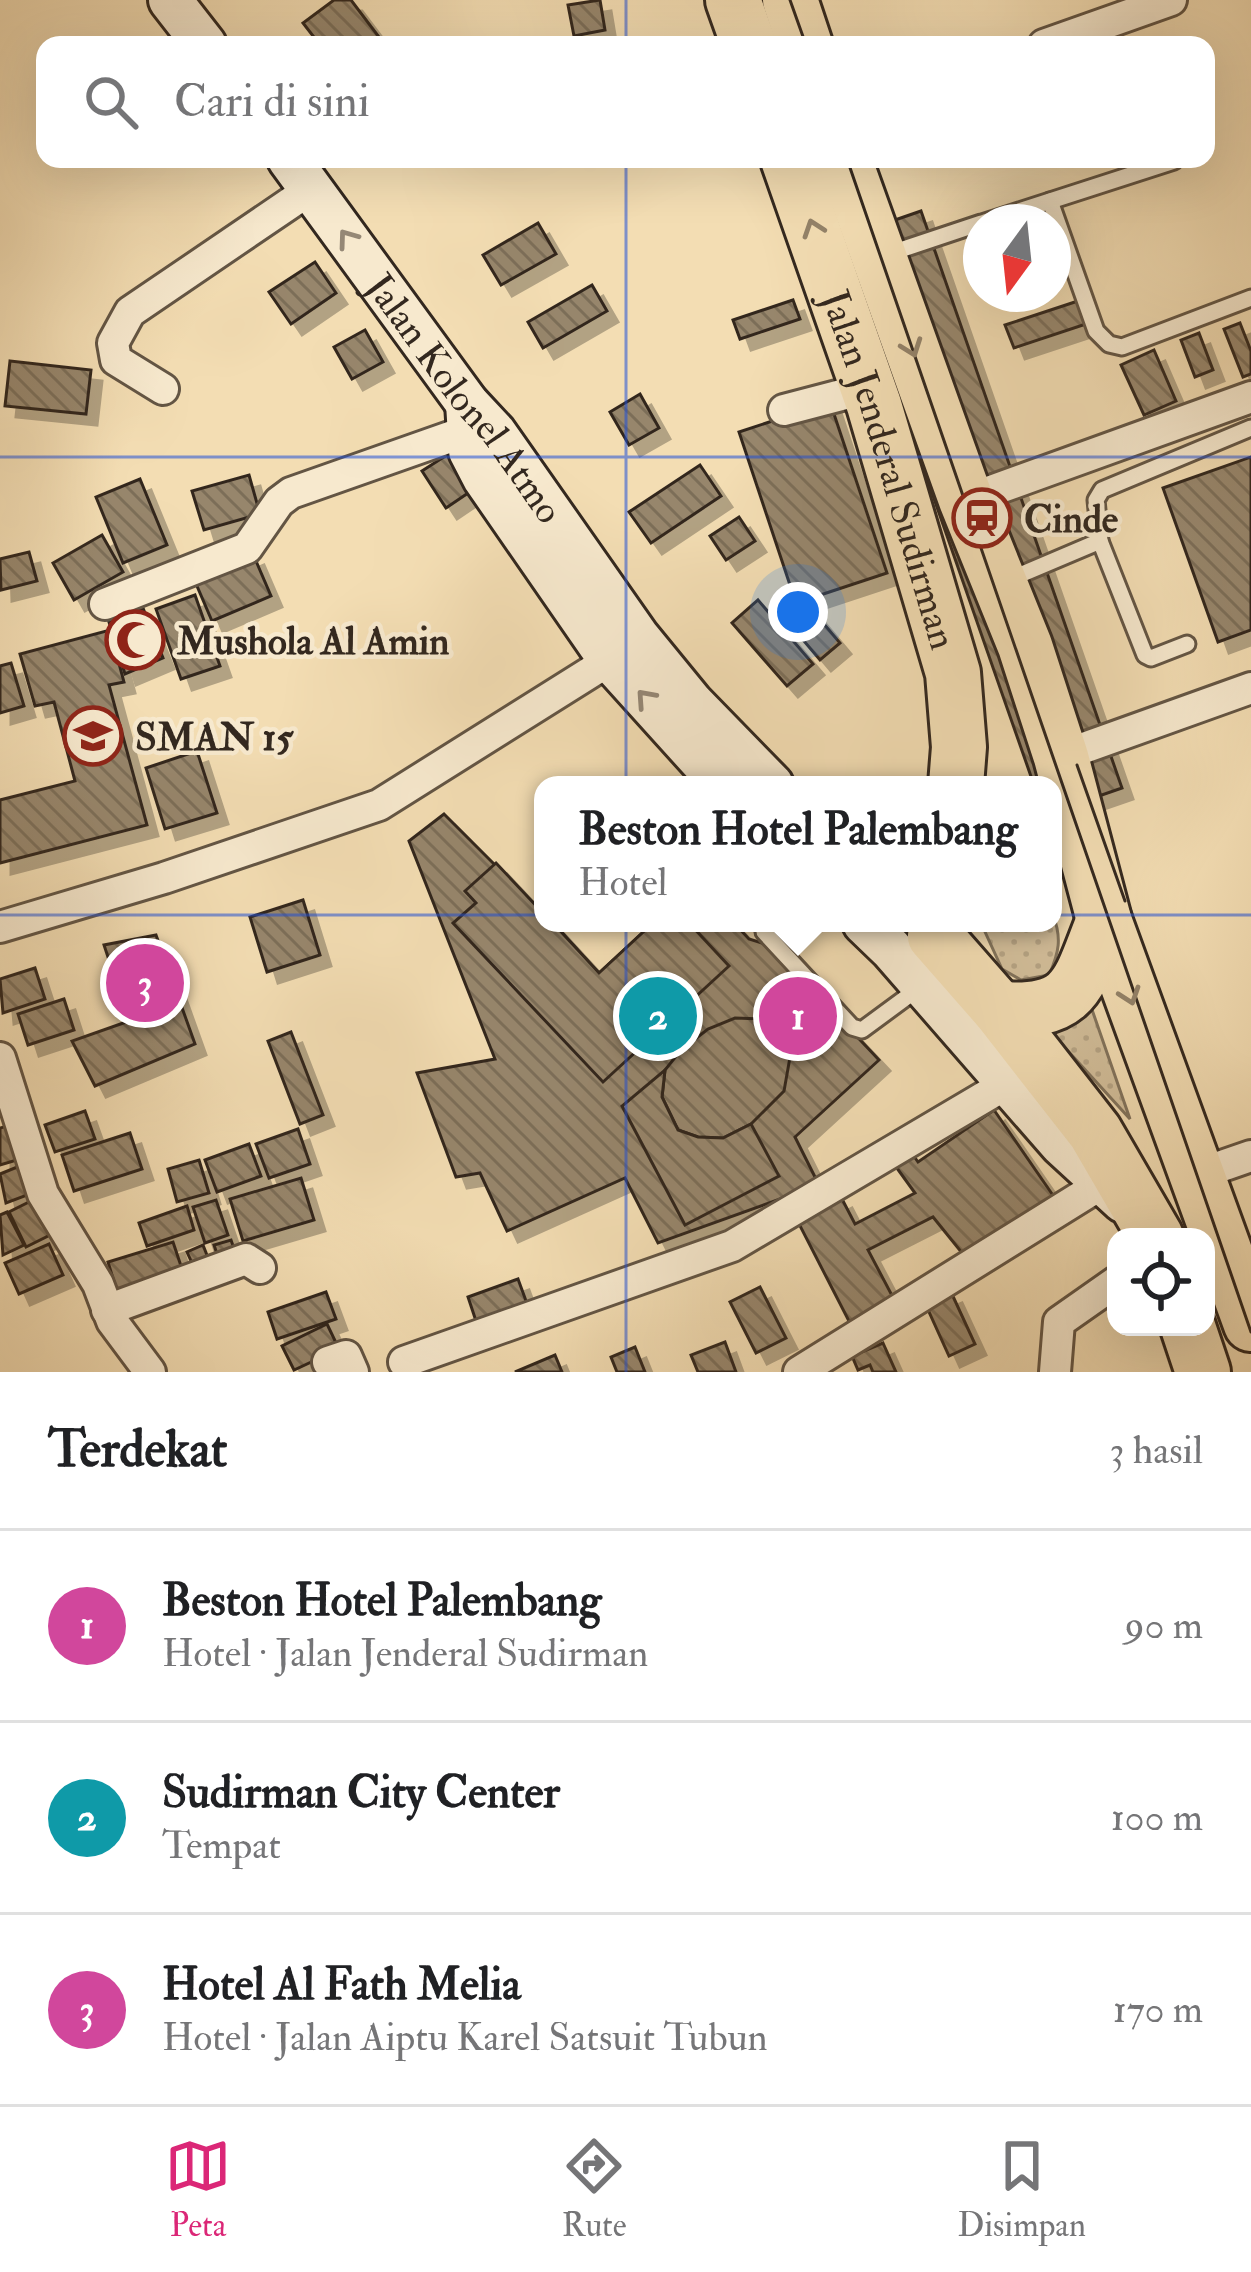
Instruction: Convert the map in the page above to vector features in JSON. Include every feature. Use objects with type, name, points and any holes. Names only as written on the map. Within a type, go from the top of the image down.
[{"type":"highway","points":[[733,0],[746,36]]},
{"type":"highway","points":[[790,0],[802,36]]},
{"type":"highway","name":"Jalan Jenderal Sudirman","points":[[791,168],[868,388],[953,673],[957,776]]},
{"type":"highway","name":"Jalan Jenderal Sudirman","points":[[847,168],[966,500],[1025,646],[1104,920],[1251,1324]]},
{"type":"highway","points":[[999,1009],[1035,1011],[1058,1003],[1075,989],[1104,920]]},
{"type":"highway","points":[[928,942],[999,1009],[1095,1132],[1152,1228]]},
{"type":"highway","points":[[1191,1336],[1203,1372]]},
{"type":"main road","points":[[170,0],[198,36]]},
{"type":"main road","name":"Jalan Kolonel Atmo","points":[[300,174],[474,420],[624,649]]},
{"type":"main road","points":[[624,649],[716,776]]},
{"type":"main road","points":[[624,649],[692,703],[763,776]]},
{"type":"main road","points":[[894,932],[928,942],[1008,1083],[1061,1144],[1151,1228]]},
{"type":"street","points":[[1069,36],[1171,0]]},
{"type":"street","points":[[163,389],[116,360],[113,343],[123,321],[300,174]]},
{"type":"street","points":[[784,410],[868,388]]},
{"type":"street","points":[[966,500],[1251,397]]},
{"type":"street","points":[[105,604],[247,548],[279,502],[291,493],[474,420]]},
{"type":"street","points":[[0,926],[164,878],[379,805],[624,649]]},
{"type":"street","points":[[1078,750],[1251,688]]},
{"type":"street","points":[[0,1058],[43,1194],[98,1284],[107,1310],[150,1372]]},
{"type":"street","points":[[390,1367],[731,1246],[1008,1083]]},
{"type":"street","points":[[1196,1175],[1251,1156]]},
{"type":"street","points":[[799,1372],[1103,1184]]},
{"type":"street","points":[[107,1310],[246,1259],[260,1268]]},
{"type":"street","points":[[1055,1372],[1059,1322],[1107,1288]]},
{"type":"lane","points":[[1042,204],[1152,168]]},
{"type":"lane","points":[[1051,201],[1096,331],[1109,344],[1122,347],[1251,298]]},
{"type":"lane","points":[[879,256],[963,229]]},
{"type":"lane","points":[[1187,644],[1151,658],[1144,655],[1100,541],[1096,500],[1102,490],[1251,428]]},
{"type":"lane","points":[[999,583],[1100,541]]},
{"type":"lane","points":[[764,932],[852,1027],[862,1030],[928,942]]},
{"type":"shaded area","points":[[985,932],[1058,932],[1049,975],[1021,980],[1002,969]]},
{"type":"shaded area","points":[[1089,1001],[1130,1119],[1048,1029]]},
{"type":"building","points":[[334,0],[351,0],[378,36],[313,36],[303,23]]},
{"type":"building","points":[[600,0],[605,30],[574,36],[568,5]]},
{"type":"building","points":[[921,211],[1122,788],[1062,809],[1062,776],[1031,776],[843,238]]},
{"type":"building","points":[[538,223],[556,254],[501,285],[483,255]]},
{"type":"building","points":[[315,262],[336,293],[291,324],[269,292]]},
{"type":"building","points":[[592,285],[607,311],[543,348],[528,322]]},
{"type":"building","points":[[793,300],[800,319],[740,339],[733,320]]},
{"type":"building","points":[[1078,301],[1086,324],[1014,348],[1005,325],[1045,312],[1071,312],[1071,303]]},
{"type":"building","points":[[1240,323],[1251,351],[1251,374],[1243,377],[1224,329]]},
{"type":"building","points":[[365,330],[383,362],[352,379],[334,347]]},
{"type":"building","points":[[1199,333],[1213,370],[1195,377],[1181,340]]},
{"type":"building","points":[[1154,350],[1176,401],[1144,415],[1121,365]]},
{"type":"building","points":[[10,361],[91,370],[86,414],[5,406]]},
{"type":"building","points":[[640,394],[659,428],[629,445],[610,412]]},
{"type":"building","points":[[830,402],[887,573],[796,603],[739,432]]},
{"type":"building","points":[[450,453],[474,489],[446,508],[422,471]]},
{"type":"building","points":[[1251,457],[1251,630],[1218,642],[1163,488]]},
{"type":"building","points":[[700,465],[721,496],[651,543],[629,512]]},
{"type":"building","points":[[249,475],[260,514],[204,530],[192,491]]},
{"type":"building","points":[[140,479],[167,545],[123,563],[96,497]]},
{"type":"building","points":[[739,517],[755,541],[726,560],[710,536]]},
{"type":"building","points":[[102,535],[123,572],[74,600],[53,563]]},
{"type":"building","points":[[29,552],[37,581],[1,590],[0,559]]},
{"type":"building","points":[[253,554],[271,596],[212,621],[194,579]]},
{"type":"building","points":[[195,595],[220,666],[181,679],[156,609]]},
{"type":"building","points":[[758,600],[813,664],[787,686],[732,623]]},
{"type":"building","points":[[808,605],[840,643],[820,660],[787,621]]},
{"type":"building","name":"Mushola Al Amin","points":[[143,608],[163,658],[125,674],[109,622]]},
{"type":"building","name":"SMAN 15","points":[[110,630],[124,682],[109,685],[147,825],[0,863],[0,800],[75,781],[54,702],[35,706],[20,654]]},
{"type":"building","name":"SMAN 15","points":[[11,663],[24,706],[0,713],[0,666]]},
{"type":"building","points":[[197,751],[217,813],[165,829],[146,768]]},
{"type":"building","points":[[444,814],[534,904],[534,932],[561,932],[599,973],[643,932],[742,932],[772,946],[879,1060],[795,1137],[819,1185],[658,1243],[625,1178],[507,1231],[480,1173],[456,1177],[417,1073],[495,1059],[409,841]]},
{"type":"building","points":[[496,863],[534,903],[534,932],[561,932],[599,973],[643,932],[697,932],[729,966],[603,1082],[453,923],[476,903],[465,891]]},
{"type":"building","points":[[303,900],[320,955],[267,972],[250,917]]},
{"type":"building","points":[[156,935],[195,1044],[95,1086],[72,1041],[129,1021],[104,945]]},
{"type":"building","points":[[35,968],[45,999],[3,1013],[0,979]]},
{"type":"building","points":[[64,999],[74,1030],[28,1045],[18,1014]]},
{"type":"building","points":[[735,1018],[762,1019],[792,1046],[784,1091],[751,1124],[723,1138],[678,1130],[662,1097],[665,1070],[708,1029]]},
{"type":"building","points":[[291,1032],[323,1115],[300,1124],[268,1041]]},
{"type":"building","points":[[665,1070],[662,1097],[678,1130],[723,1138],[751,1124],[779,1176],[685,1225],[622,1106]]},
{"type":"building","points":[[994,1110],[1059,1204],[971,1264],[933,1217],[868,1250],[896,1303],[851,1325],[797,1220],[841,1197],[855,1224],[915,1193],[894,1164],[911,1152],[918,1162]]},
{"type":"building","points":[[85,1111],[95,1139],[55,1152],[45,1125]]},
{"type":"building","points":[[17,1123],[27,1157],[0,1165],[0,1128]]},
{"type":"building","points":[[298,1129],[310,1164],[269,1178],[256,1144]]},
{"type":"building","points":[[130,1133],[142,1169],[74,1191],[62,1155]]},
{"type":"building","points":[[249,1144],[261,1176],[217,1192],[205,1160]]},
{"type":"building","points":[[199,1160],[209,1193],[177,1202],[168,1169]]},
{"type":"building","points":[[27,1163],[38,1191],[6,1203],[0,1174]]},
{"type":"building","points":[[301,1178],[314,1220],[243,1241],[230,1199]]},
{"type":"building","points":[[37,1198],[54,1233],[26,1247],[9,1212]]},
{"type":"building","points":[[216,1200],[228,1235],[205,1243],[193,1207]]},
{"type":"building","points":[[187,1206],[194,1230],[147,1246],[139,1223]]},
{"type":"building","points":[[7,1212],[24,1245],[3,1255],[0,1215]]},
{"type":"building","points":[[231,1240],[238,1260],[221,1266],[214,1245]]},
{"type":"building","points":[[173,1242],[184,1275],[118,1295],[108,1262]]},
{"type":"building","points":[[49,1244],[63,1275],[19,1294],[5,1263]]},
{"type":"building","points":[[203,1245],[212,1268],[197,1274],[187,1252]]},
{"type":"building","points":[[518,1279],[529,1309],[478,1327],[468,1297]]},
{"type":"building","points":[[760,1287],[786,1338],[756,1353],[730,1302]]},
{"type":"building","points":[[326,1292],[336,1319],[277,1339],[268,1312]]},
{"type":"building","points":[[951,1292],[975,1344],[949,1356],[925,1303]]},
{"type":"building","points":[[327,1324],[339,1349],[294,1370],[282,1346]]},
{"type":"building","points":[[725,1342],[736,1372],[698,1372],[691,1355]]},
{"type":"building","points":[[883,1343],[896,1372],[873,1372],[870,1365],[858,1370],[852,1356]]},
{"type":"building","points":[[635,1347],[645,1372],[617,1372],[611,1357]]},
{"type":"building","points":[[555,1355],[562,1372],[515,1372]]},
{"type":"tram line","points":[[790,0],[803,36]]},
{"type":"tram line","points":[[850,168],[1060,776]]},
{"type":"tram line","points":[[1077,765],[1125,901]]},
{"type":"tram line","points":[[1062,783],[1251,1332]]},
{"type":"place","name":"Cinde","points":[[982,518]]},
{"type":"place","name":"Mushola Al Amin","points":[[135,640]]},
{"type":"place","name":"SMAN 15","points":[[93,736]]},
{"type":"place","name":"Hotel Al Fath Melia","points":[[145,983]]},
{"type":"place","name":"Sudirman City Center","points":[[658,1016]]},
{"type":"place","name":"Beston Hotel Palembang","points":[[798,1016]]}]
